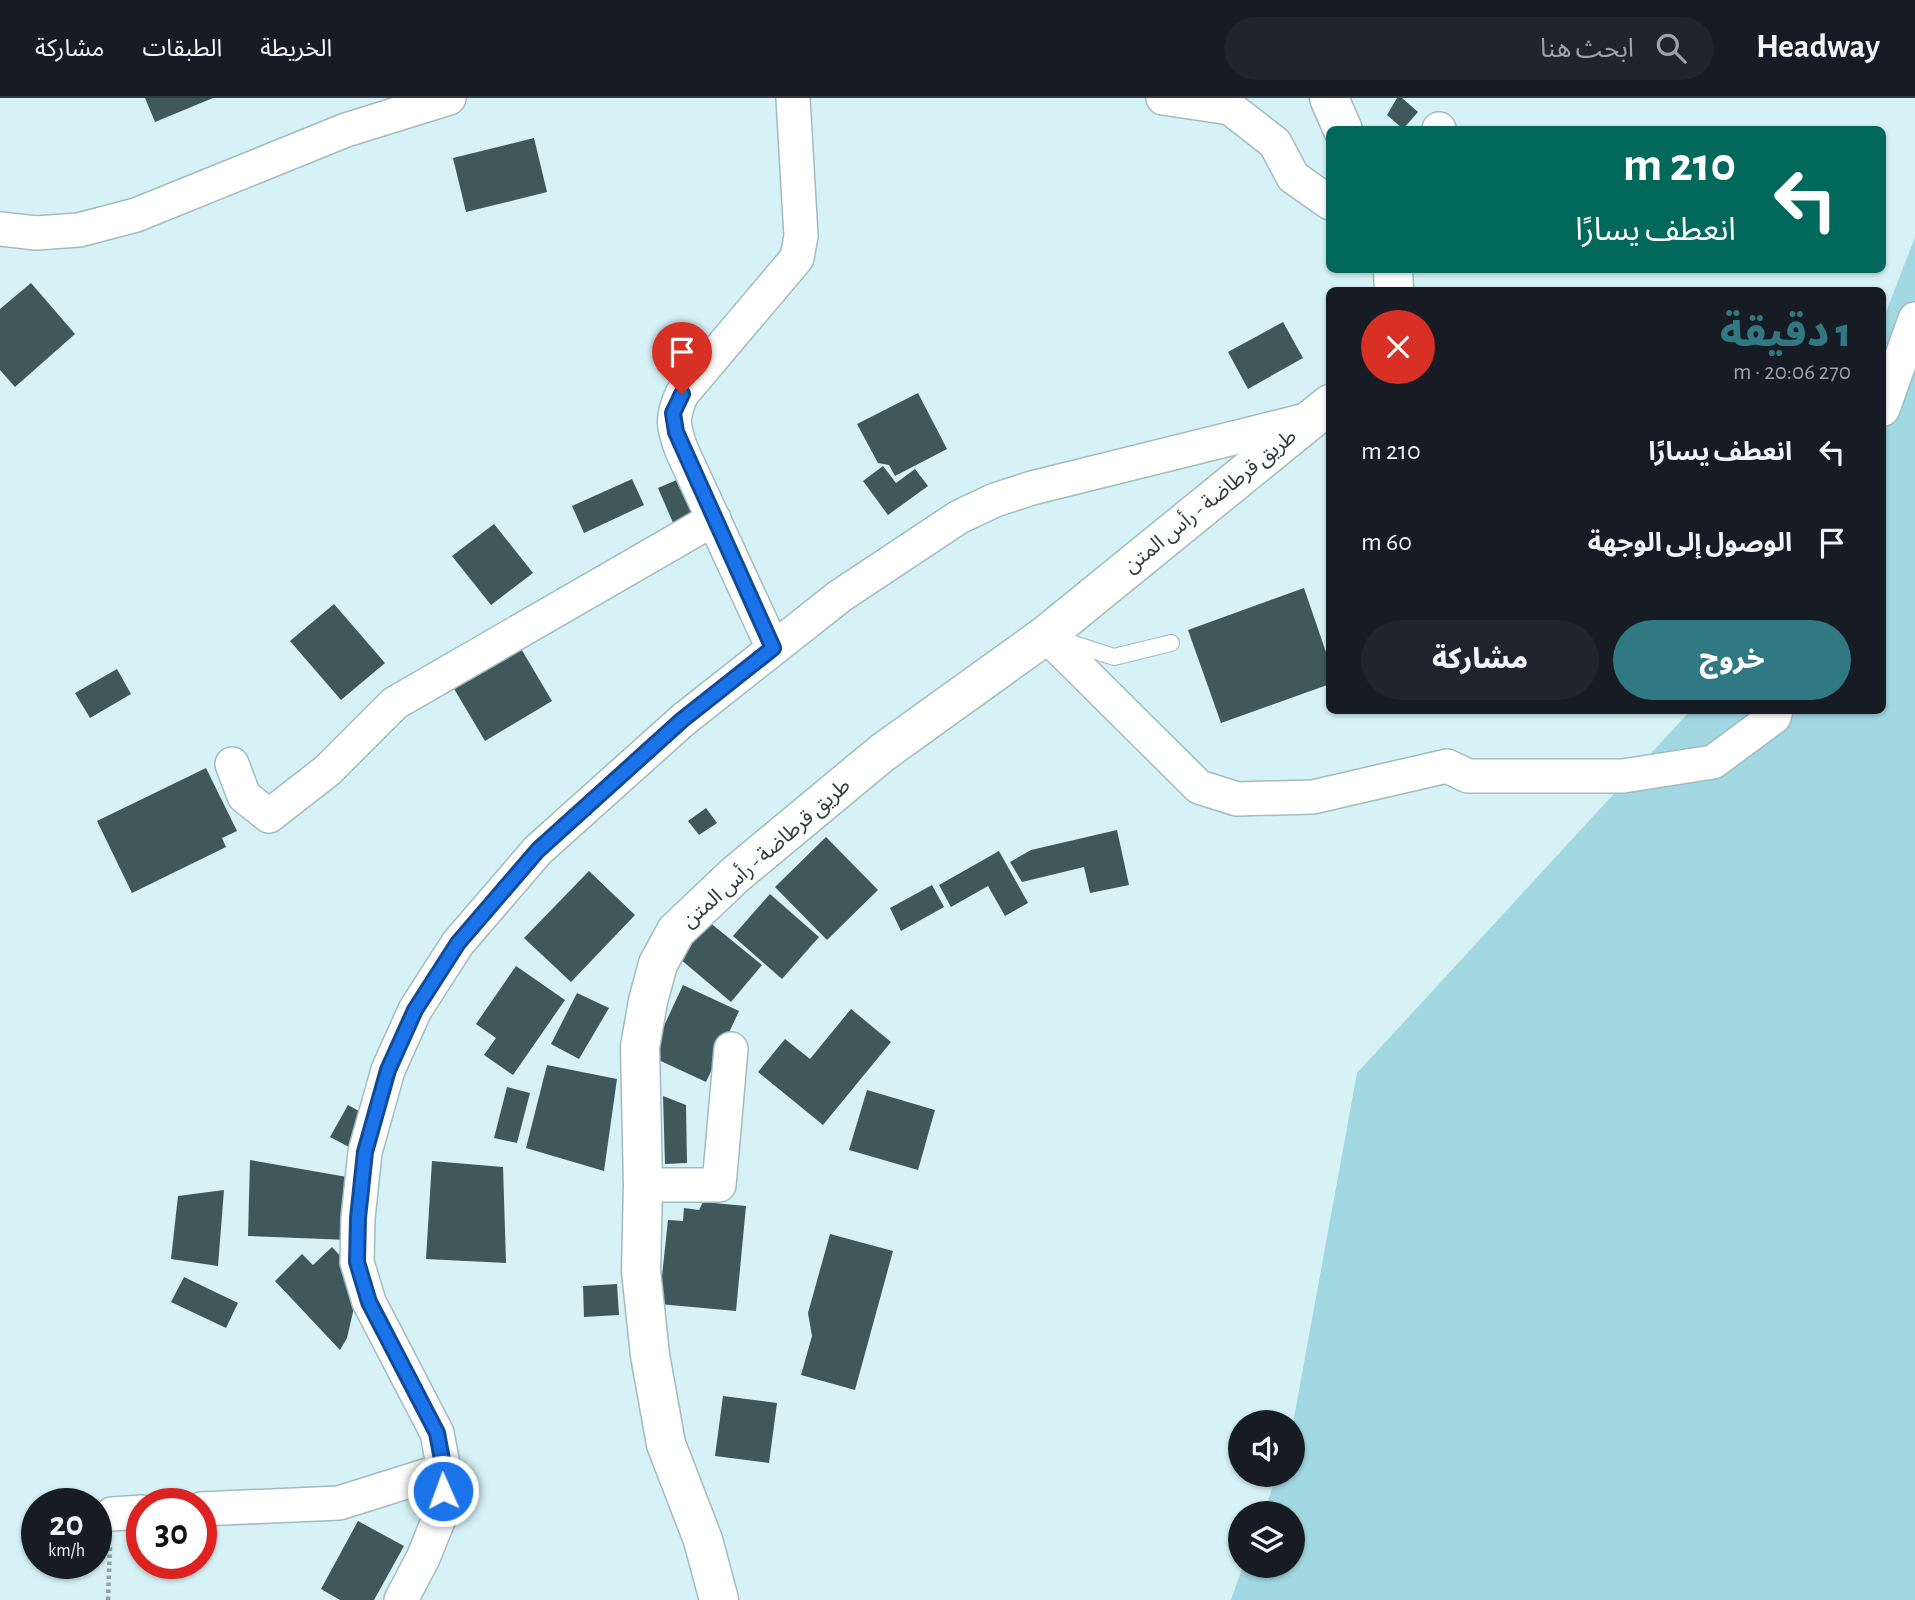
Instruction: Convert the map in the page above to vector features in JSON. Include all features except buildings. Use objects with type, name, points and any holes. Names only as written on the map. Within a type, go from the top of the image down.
[{"type":"main road","points":[[1329,98],[1341,126]]},
{"type":"main road","name":"طريق قرطاضة - رأس المتن","points":[[719,1600],[703,1541],[666,1444],[650,1355],[641,1271],[643,1185],[640,1047],[658,964],[676,932],[735,875],[882,753],[1046,635],[1321,411]]},
{"type":"street","points":[[0,229],[36,233],[79,230],[136,215],[346,130],[449,98]]},
{"type":"street","points":[[773,648],[682,451],[673,413],[682,394],[797,258],[801,236],[793,98]]},
{"type":"street","points":[[1163,98],[1230,108],[1275,143],[1293,177],[1326,199]]},
{"type":"street","points":[[1886,401],[1915,319]]},
{"type":"street","points":[[401,1600],[423,1558],[442,1511],[444,1470],[437,1433],[369,1302],[357,1262],[358,1218],[365,1152],[388,1070],[415,1010],[458,943],[538,850],[682,720],[850,589],[959,517],[995,500],[1087,473],[1321,411]]},
{"type":"street","points":[[232,764],[244,796],[269,816],[328,770],[395,704],[714,519]]},
{"type":"street","points":[[1046,635],[1199,787],[1237,799],[1313,797],[1447,766],[1468,776],[1623,776],[1713,762],[1775,714]]},
{"type":"street","points":[[643,1185],[719,1185],[731,1049]]},
{"type":"street","points":[[217,1509],[340,1503],[444,1470]]},
{"type":"lane","points":[[1046,635],[1114,657],[1171,643]]},
{"type":"path","points":[[108,1600],[126,1518]]},
{"type":"shaded area","points":[[1915,237],[1915,1600],[1231,1600],[1239,1578],[1305,1578],[1305,1501],[1268,1501],[1273,1487],[1305,1487],[1305,1410],[1295,1410],[1357,1073],[1687,714],[1886,714],[1886,312]]},
{"type":"route","points":[[443,1491],[444,1470],[437,1433],[369,1302],[357,1262],[358,1218],[365,1152],[388,1070],[415,1010],[458,943],[538,850],[682,720],[773,648],[682,451],[673,413],[682,394]]}]
